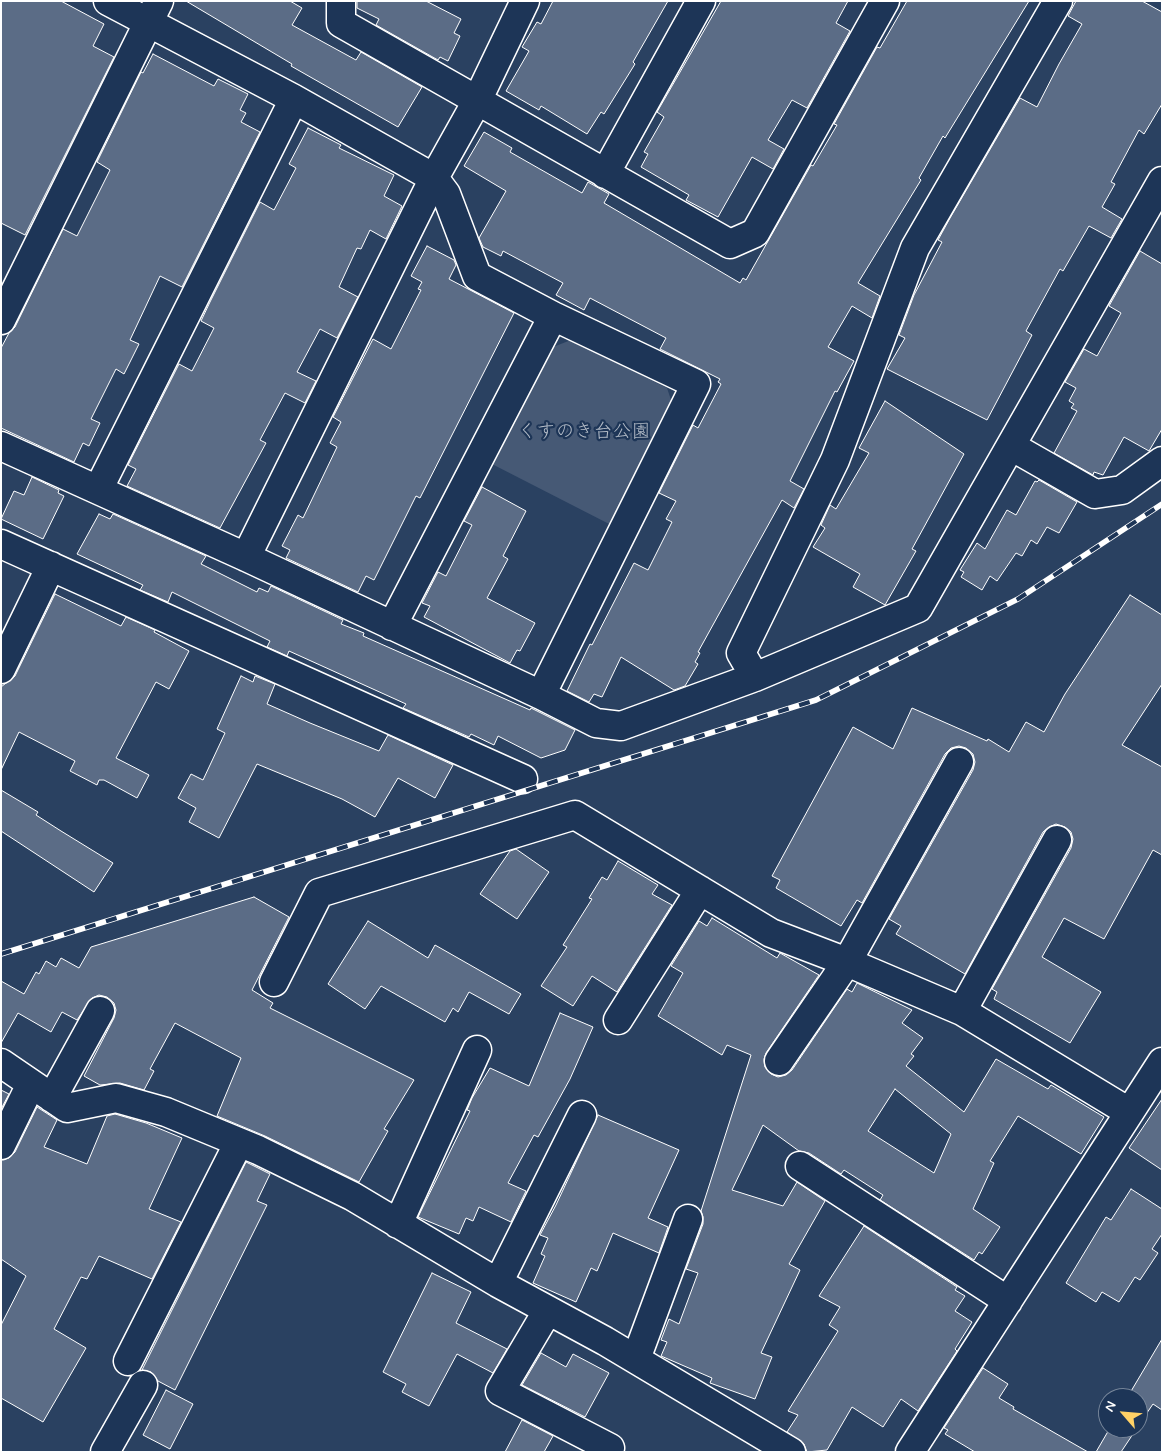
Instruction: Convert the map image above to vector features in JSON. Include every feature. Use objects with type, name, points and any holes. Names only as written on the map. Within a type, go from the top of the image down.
[{"type":"street","points":[[108,1],[154,11],[294,99],[434,178],[446,194],[477,276],[553,316],[696,384],[541,695]]},
{"type":"street","points":[[341,1],[341,23],[730,244],[755,234],[885,1]]},
{"type":"street","points":[[246,557],[434,178],[476,101],[525,1]]},
{"type":"street","points":[[605,174],[701,1]]},
{"type":"street","points":[[755,677],[742,653],[836,460],[915,248],[1058,1]]},
{"type":"street","points":[[1,320],[154,11]]},
{"type":"street","points":[[98,490],[294,99]]},
{"type":"street","points":[[1,446],[246,557],[541,695],[596,723],[621,726],[755,677],[918,608],[1162,181]]},
{"type":"street","points":[[392,626],[553,316]]},
{"type":"street","points":[[1011,446],[1095,494],[1122,490],[1162,460]]},
{"type":"street","points":[[1,544],[523,779]]},
{"type":"street","points":[[1,669],[50,566]]},
{"type":"street","points":[[778,1061],[847,962],[958,762]]},
{"type":"street","points":[[274,982],[319,892],[576,815],[771,933],[847,962],[962,1011],[1129,1112]]},
{"type":"street","points":[[962,1011],[1057,840]]},
{"type":"street","points":[[618,1020],[700,890]]},
{"type":"street","points":[[1,1145],[100,1011]]},
{"type":"street","points":[[398,1224],[477,1050]]},
{"type":"street","points":[[910,1452],[1162,1062]]},
{"type":"street","points":[[1,1064],[67,1108],[116,1098],[166,1112],[239,1142],[352,1196],[498,1284],[636,1359],[791,1452]]},
{"type":"street","points":[[498,1284],[582,1115]]},
{"type":"street","points":[[128,1361],[239,1142]]},
{"type":"street","points":[[800,1166],[1008,1301]]},
{"type":"street","points":[[636,1359],[688,1219]]},
{"type":"street","points":[[548,1310],[500,1391],[610,1448],[608,1452]]},
{"type":"street","points":[[105,1452],[143,1385]]},
{"type":"green space","name":"くすのき台公園","points":[[571,340],[667,388],[674,409],[615,527],[490,463],[548,349]]},
{"type":"building","points":[[1,1],[61,1],[104,24],[93,46],[114,57],[25,235],[1,223]]},
{"type":"building","points":[[186,1],[290,1],[302,8],[292,25],[356,60],[361,52],[422,87],[398,127],[291,66],[292,64]]},
{"type":"building","points":[[357,1],[426,1],[461,19],[454,33],[460,36],[448,61],[440,57],[438,60],[376,25],[379,19],[357,8]]},
{"type":"building","points":[[553,1],[668,1],[633,62],[635,64],[604,114],[601,112],[587,134],[541,106],[539,110],[506,91],[529,51],[522,47],[537,22],[541,24]]},
{"type":"building","points":[[721,1],[848,1],[836,23],[850,31],[807,108],[792,100],[768,140],[784,149],[773,169],[752,157],[718,217],[686,200],[689,195],[641,167],[648,154],[644,152],[664,117],[657,112]]},
{"type":"building","points":[[907,1],[1029,1],[945,138],[943,136],[919,178],[921,180],[858,283],[880,296],[872,318],[852,306],[828,347],[854,361],[837,392],[835,391],[790,481],[804,489],[794,508],[782,500],[698,652],[700,653],[695,662],[698,664],[685,686],[674,690],[621,657],[602,697],[594,694],[589,702],[567,691],[634,563],[648,570],[672,522],[666,519],[676,501],[659,493],[693,425],[698,428],[721,384],[718,382],[720,379],[660,349],[666,338],[590,298],[584,310],[556,295],[563,283],[503,251],[501,256],[483,247],[479,238],[506,191],[464,166],[484,132],[512,148],[510,152],[582,193],[588,182],[609,194],[604,203],[740,283],[743,278],[746,280],[811,165],[813,166],[837,125],[834,124],[877,47],[880,48]]},
{"type":"building","points":[[1076,1],[1142,1],[1162,12],[1162,104],[1144,134],[1139,130],[1111,182],[1115,184],[1102,207],[1122,219],[1111,238],[1089,226],[1063,271],[1060,269],[1026,331],[1032,335],[987,420],[887,369],[905,338],[899,335],[914,295],[942,242],[938,240],[950,218],[1020,98],[1037,107],[1082,24],[1068,16]]},
{"type":"building","points":[[153,54],[214,86],[218,79],[248,94],[240,110],[246,113],[241,122],[260,132],[182,287],[160,276],[130,340],[139,344],[124,374],[116,369],[91,419],[100,423],[89,446],[83,443],[74,462],[1,428],[1,348],[9,333],[15,327],[63,229],[77,236],[110,170],[97,162],[141,72],[143,73]]},
{"type":"building","points":[[308,128],[341,145],[339,148],[394,175],[384,196],[402,206],[386,239],[370,230],[361,249],[357,248],[339,287],[358,297],[337,338],[320,329],[297,372],[316,381],[305,403],[285,393],[260,440],[266,443],[220,528],[127,486],[136,469],[128,465],[179,364],[192,371],[214,328],[201,321],[210,302],[260,202],[274,210],[296,168],[289,164]]},
{"type":"building","points":[[427,246],[454,260],[456,265],[449,279],[514,313],[420,498],[416,496],[374,580],[366,576],[358,592],[286,558],[290,550],[282,546],[298,515],[303,518],[337,447],[330,443],[341,422],[333,417],[373,339],[391,349],[421,290],[418,289],[422,282],[411,276]]},
{"type":"building","points":[[1140,251],[1162,264],[1162,429],[1149,451],[1124,437],[1103,475],[1094,472],[1093,475],[1054,453],[1077,411],[1071,408],[1074,404],[1069,401],[1076,388],[1065,382],[1084,349],[1097,356],[1121,313],[1109,306]]},
{"type":"building","points":[[885,401],[964,454],[912,549],[916,551],[885,605],[853,587],[860,574],[813,547],[825,528],[821,525],[830,505],[836,509],[869,453],[859,448]]},
{"type":"building","points":[[32,477],[59,490],[58,493],[64,496],[43,539],[1,519],[14,491],[24,495]]},
{"type":"building","points":[[1039,480],[1077,502],[1059,533],[1047,527],[1037,544],[1031,540],[1022,556],[1016,553],[997,581],[990,576],[982,590],[961,577],[964,572],[960,570],[977,543],[985,549],[1007,510],[1016,515],[1035,481]]},
{"type":"building","points":[[482,487],[526,511],[503,556],[508,559],[487,598],[535,623],[520,651],[517,650],[510,663],[424,617],[430,606],[422,603],[438,572],[446,576],[472,525],[464,521]]},
{"type":"building","points":[[99,514],[110,519],[113,514],[206,556],[201,564],[257,592],[259,588],[268,592],[271,586],[343,620],[341,624],[364,633],[363,636],[530,710],[531,708],[575,730],[565,750],[541,758],[498,736],[494,745],[471,734],[469,737],[403,708],[406,704],[289,651],[287,656],[267,647],[270,641],[172,592],[168,602],[140,590],[143,585],[77,554]]},
{"type":"building","points":[[55,594],[121,626],[126,617],[155,630],[154,632],[189,651],[169,689],[156,682],[116,758],[149,775],[137,798],[104,780],[99,780],[97,785],[70,771],[75,761],[19,732],[1,770],[1,687],[15,676]]},
{"type":"building","points":[[1130,595],[1162,615],[1162,684],[1122,745],[1162,767],[1162,855],[1153,850],[1104,939],[1064,918],[1042,957],[1101,992],[1070,1043],[994,999],[997,992],[992,989],[1071,848],[1073,839],[1071,832],[1065,827],[1056,824],[1043,832],[965,974],[896,934],[901,926],[889,919],[973,770],[975,762],[973,754],[966,748],[959,746],[951,748],[945,754],[862,903],[857,900],[841,926],[776,888],[780,880],[772,876],[853,727],[893,749],[912,708],[987,741],[988,739],[1009,752],[1026,722],[1044,732],[1065,694]]},
{"type":"building","points":[[241,676],[253,682],[255,676],[275,684],[267,704],[310,723],[379,751],[388,735],[453,765],[435,798],[398,778],[375,817],[342,799],[257,764],[219,838],[189,822],[196,808],[178,798],[191,774],[203,780],[225,733],[217,729]]},
{"type":"building","points":[[1,790],[38,812],[36,815],[113,863],[94,892],[1,831]]},
{"type":"building","points":[[516,849],[549,872],[517,919],[480,894],[510,851]]},
{"type":"building","points":[[618,861],[658,885],[652,894],[672,905],[617,992],[592,976],[573,1006],[541,986],[567,947],[563,945],[592,899],[589,898],[602,877],[607,880]]},
{"type":"building","points":[[254,897],[289,917],[252,990],[273,1003],[270,1008],[414,1080],[384,1129],[388,1131],[359,1182],[265,1136],[217,1116],[241,1058],[175,1023],[150,1069],[154,1071],[144,1090],[120,1083],[100,1085],[84,1076],[114,1018],[116,1010],[114,1003],[107,997],[99,995],[92,998],[77,1020],[62,1012],[51,1032],[18,1013],[1,1043],[1,981],[24,994],[36,972],[39,974],[46,961],[56,967],[61,958],[79,968],[91,947]]},
{"type":"building","points":[[712,918],[777,958],[780,953],[819,975],[766,1053],[764,1059],[765,1067],[771,1074],[778,1077],[786,1075],[792,1070],[847,989],[852,992],[857,983],[912,1010],[902,1023],[923,1038],[911,1054],[914,1056],[906,1066],[964,1112],[996,1059],[1048,1089],[1051,1085],[1104,1117],[1081,1154],[1018,1116],[990,1161],[994,1163],[973,1209],[1000,1227],[982,1254],[979,1252],[974,1260],[880,1200],[883,1195],[844,1170],[841,1174],[809,1153],[799,1151],[763,1125],[732,1190],[783,1206],[797,1182],[825,1201],[789,1264],[800,1270],[761,1353],[772,1357],[755,1399],[710,1383],[712,1378],[661,1356],[667,1342],[661,1340],[669,1319],[679,1324],[698,1273],[686,1269],[703,1224],[701,1211],[751,1055],[727,1045],[722,1055],[658,1016],[683,973],[671,966],[699,921],[707,926]],"holes":[[[895,1089],[951,1134],[934,1173],[868,1131]]]},
{"type":"building","points":[[368,921],[428,958],[435,945],[521,994],[509,1014],[469,992],[458,1012],[453,1008],[445,1022],[381,986],[365,1009],[328,984]]},
{"type":"building","points":[[560,1013],[593,1027],[570,1079],[538,1137],[534,1135],[508,1183],[526,1191],[511,1222],[479,1207],[473,1221],[466,1218],[459,1234],[418,1217],[470,1111],[467,1110],[472,1098],[490,1068],[529,1086]]},
{"type":"building","points":[[1,1090],[9,1094],[1,1109]]},
{"type":"building","points":[[1162,1099],[1162,1170],[1129,1148]]},
{"type":"building","points":[[37,1107],[57,1120],[44,1147],[87,1164],[107,1116],[115,1114],[146,1123],[182,1138],[149,1209],[181,1222],[152,1279],[99,1256],[87,1279],[81,1277],[54,1329],[86,1348],[43,1422],[1,1398],[1,1325],[26,1276],[1,1259],[1,1160],[9,1158],[15,1152]]},
{"type":"building","points":[[598,1115],[679,1150],[648,1218],[668,1227],[659,1253],[613,1233],[597,1271],[591,1268],[576,1302],[533,1283],[545,1256],[541,1254],[548,1238],[540,1235]]},
{"type":"building","points":[[246,1162],[270,1174],[257,1201],[267,1205],[175,1390],[158,1381],[151,1372],[142,1370]]},
{"type":"building","points":[[1131,1189],[1162,1209],[1162,1234],[1152,1249],[1158,1253],[1140,1280],[1135,1277],[1119,1302],[1102,1292],[1096,1302],[1066,1283],[1106,1217],[1111,1220]]},
{"type":"building","points":[[864,1226],[957,1287],[955,1290],[965,1296],[955,1311],[972,1322],[955,1349],[957,1351],[918,1411],[901,1399],[883,1427],[852,1407],[827,1450],[807,1452],[804,1444],[787,1432],[798,1415],[788,1411],[838,1331],[829,1325],[840,1307],[819,1296]]},
{"type":"building","points":[[432,1273],[471,1292],[456,1323],[507,1349],[493,1373],[457,1354],[429,1406],[402,1392],[406,1384],[383,1372]]},
{"type":"building","points":[[1162,1339],[1162,1410],[1153,1404],[1148,1411],[1148,1388],[1133,1388]]},
{"type":"building","points":[[541,1353],[566,1367],[573,1354],[609,1373],[585,1417],[522,1385]]},
{"type":"building","points":[[983,1368],[1008,1384],[999,1398],[1014,1407],[1013,1409],[1088,1452],[975,1452],[945,1434],[948,1430],[944,1428]]},
{"type":"building","points":[[166,1390],[193,1404],[170,1449],[143,1435]]},
{"type":"building","points":[[522,1420],[553,1436],[544,1452],[505,1452]]},
{"type":"building","points":[[1104,1438],[1130,1438],[1121,1452],[1096,1452]]},
{"type":"railway","points":[[1,954],[816,700],[1018,599],[1162,504]]}]
